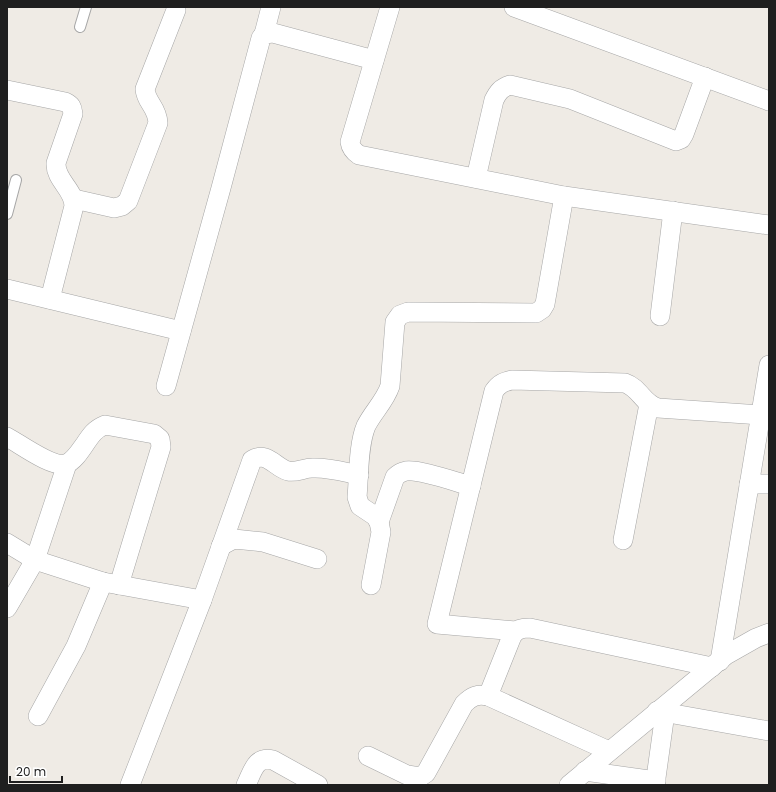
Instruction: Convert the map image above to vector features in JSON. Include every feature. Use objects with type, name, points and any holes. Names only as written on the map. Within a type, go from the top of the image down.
[{"type":"street","points":[[166,386],[222,188],[261,38],[264,34],[271,7]]},
{"type":"street","points":[[390,7],[350,142],[351,148],[354,152],[360,155],[564,196],[769,225]]},
{"type":"street","points":[[514,7],[769,101]]},
{"type":"street","points":[[74,199],[114,208],[122,206],[128,201],[158,123],[157,114],[148,99],[145,89],[176,10]]},
{"type":"street","points":[[264,34],[274,33],[374,60]]},
{"type":"street","points":[[476,178],[494,100],[502,87],[510,85],[556,95],[676,141],[681,139],[684,134],[705,77]]},
{"type":"street","points":[[7,90],[66,102],[70,104],[72,108],[73,114],[55,168],[57,174],[71,192],[74,199],[74,206],[50,299]]},
{"type":"street","points":[[380,522],[376,516],[360,506],[357,497],[362,438],[367,425],[387,395],[390,386],[395,322],[400,315],[408,312],[536,312],[542,309],[545,304],[564,196]]},
{"type":"street","points":[[660,316],[673,211]]},
{"type":"street","points":[[7,289],[181,331]]},
{"type":"street","points":[[716,664],[769,365]]},
{"type":"street","points":[[716,664],[530,628],[522,628],[515,631],[436,624],[494,390],[503,382],[512,380],[625,383],[636,388],[649,404],[658,408],[761,415]]},
{"type":"street","points":[[623,540],[649,404]]},
{"type":"street","points":[[7,437],[51,462],[59,464],[67,464],[74,459],[93,432],[98,427],[105,425],[154,434],[160,439],[161,447],[111,584],[38,716]]},
{"type":"street","points":[[130,785],[202,600],[252,460],[260,457],[266,458],[288,471],[313,468],[359,475]]},
{"type":"street","points":[[7,608],[35,560],[67,464]]},
{"type":"street","points":[[371,584],[381,532],[380,522],[395,477],[399,473],[406,471],[419,472],[471,486]]},
{"type":"street","points":[[749,484],[769,484]]},
{"type":"street","points":[[221,546],[234,539],[264,542],[317,559]]},
{"type":"street","points":[[7,543],[35,560],[111,584],[202,600]]},
{"type":"street","points":[[488,696],[515,631]]},
{"type":"street","points":[[568,785],[609,750],[661,712],[726,656],[756,638],[769,633]]},
{"type":"street","points":[[368,756],[406,775],[425,779],[464,704],[471,697],[479,694],[488,696],[609,750]]},
{"type":"street","points":[[661,712],[769,732]]},
{"type":"street","points":[[585,771],[656,783],[661,712]]},
{"type":"street","points":[[246,785],[256,764],[261,760],[267,759],[273,760],[318,785]]},
{"type":"lane","points":[[80,27],[86,7]]},
{"type":"lane","points":[[7,214],[16,180]]}]
